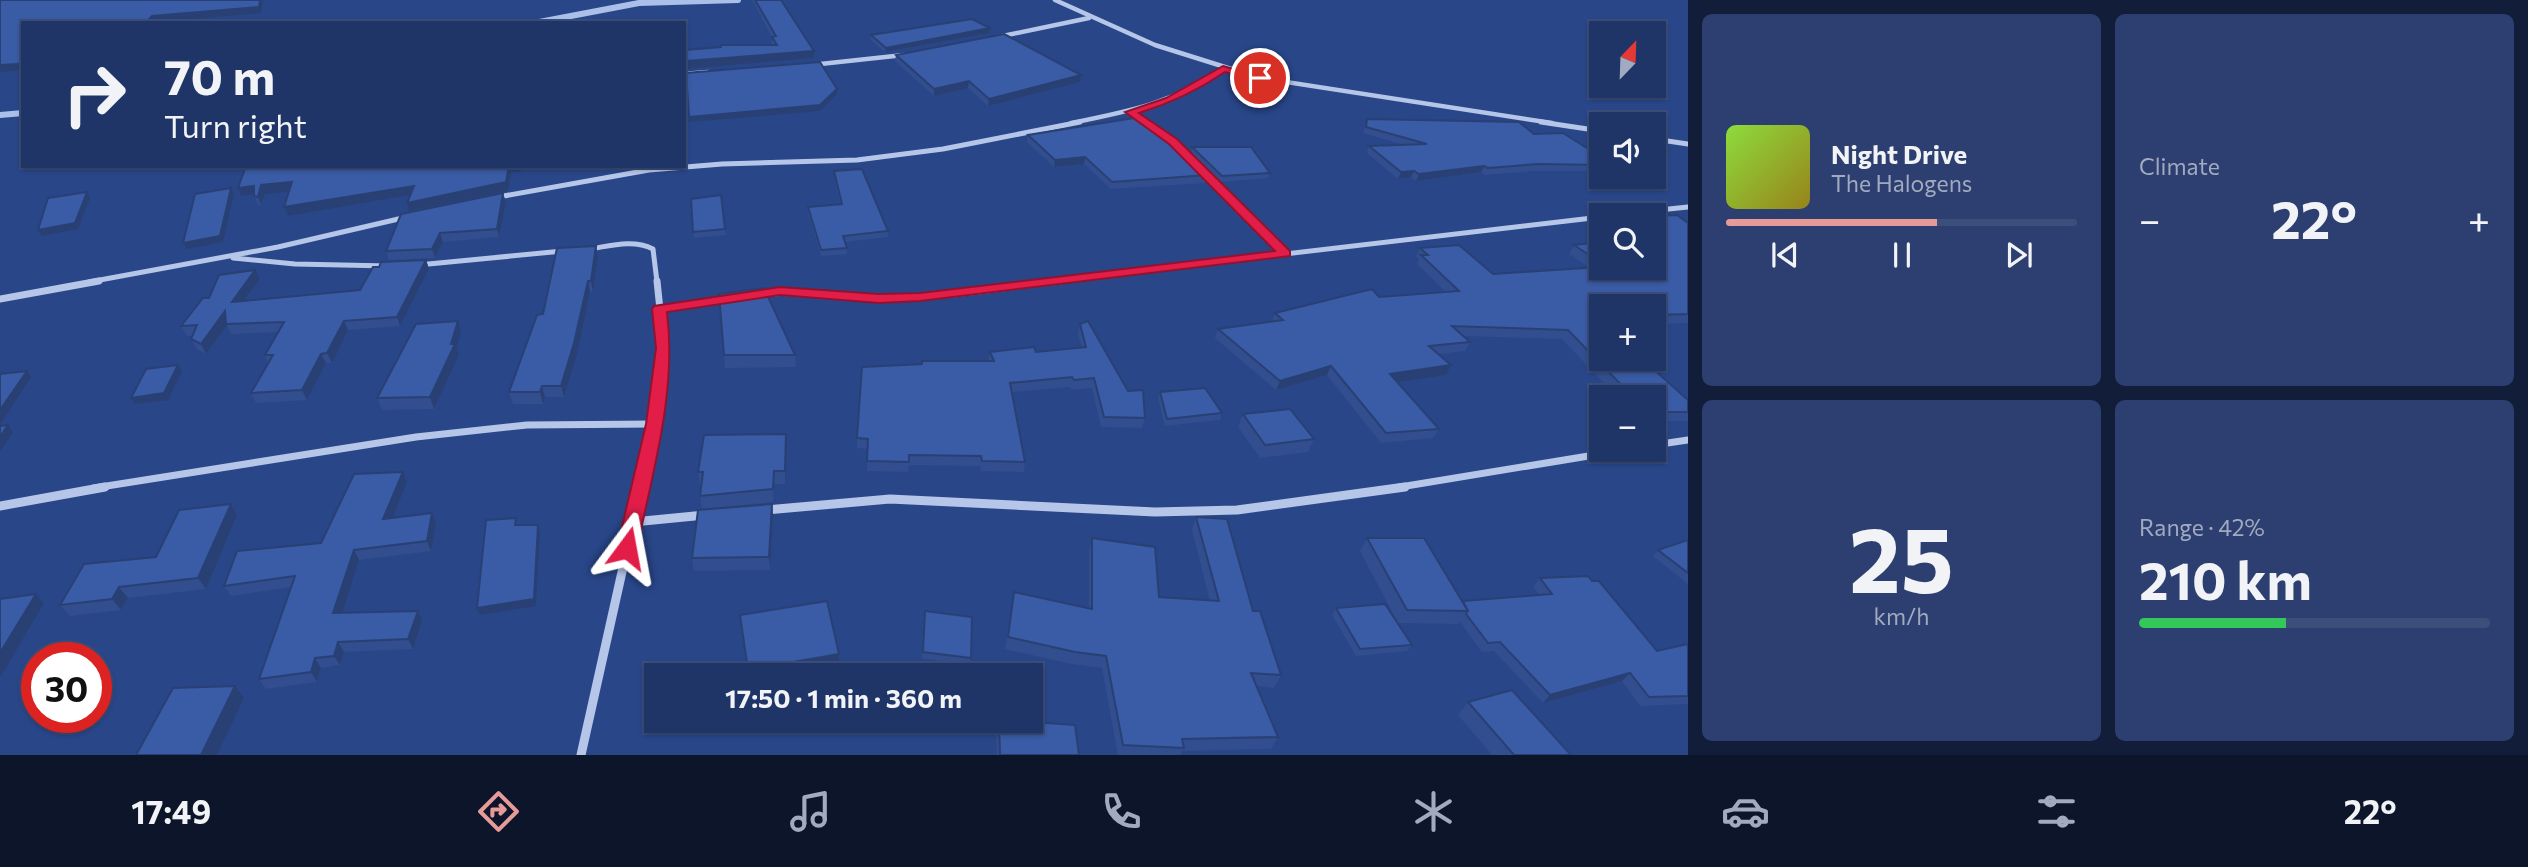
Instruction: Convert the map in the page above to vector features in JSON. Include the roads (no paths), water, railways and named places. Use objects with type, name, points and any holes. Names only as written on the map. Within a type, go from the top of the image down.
[{"type":"street","points":[[1055,0],[1138,40],[1223,69],[1346,93],[1589,129]]},
{"type":"street","points":[[994,37],[1090,18]]},
{"type":"street","points":[[802,66],[912,54]]},
{"type":"street","points":[[686,167],[857,160],[911,154],[1131,112],[1193,89],[1223,69]]},
{"type":"street","points":[[686,74],[714,71]]},
{"type":"street","points":[[1131,112],[1173,142]]},
{"type":"street","points":[[1666,141],[1688,144]]},
{"type":"street","points":[[484,200],[673,168]]},
{"type":"street","points":[[1201,170],[1285,253]]},
{"type":"street","points":[[1666,209],[1688,206]]},
{"type":"street","points":[[0,299],[223,258],[419,214]]},
{"type":"street","points":[[750,295],[780,291],[879,299],[920,297],[1589,217]]},
{"type":"street","points":[[581,755],[654,424],[664,348],[653,249],[649,246],[584,249]]},
{"type":"street","points":[[409,265],[571,251]]},
{"type":"street","points":[[223,258],[295,264],[398,266]]},
{"type":"street","points":[[659,309],[737,297]]},
{"type":"street","points":[[0,506],[41,497],[416,437],[527,425],[654,424]]},
{"type":"street","points":[[1666,443],[1688,440]]},
{"type":"street","points":[[757,510],[890,499],[1154,512],[1237,510],[1350,495],[1589,456]]},
{"type":"street","points":[[633,522],[715,514]]},
{"type":"waterway","points":[[544,21],[639,3],[738,0]]},
{"type":"waterway","points":[[0,115],[21,113]]}]
